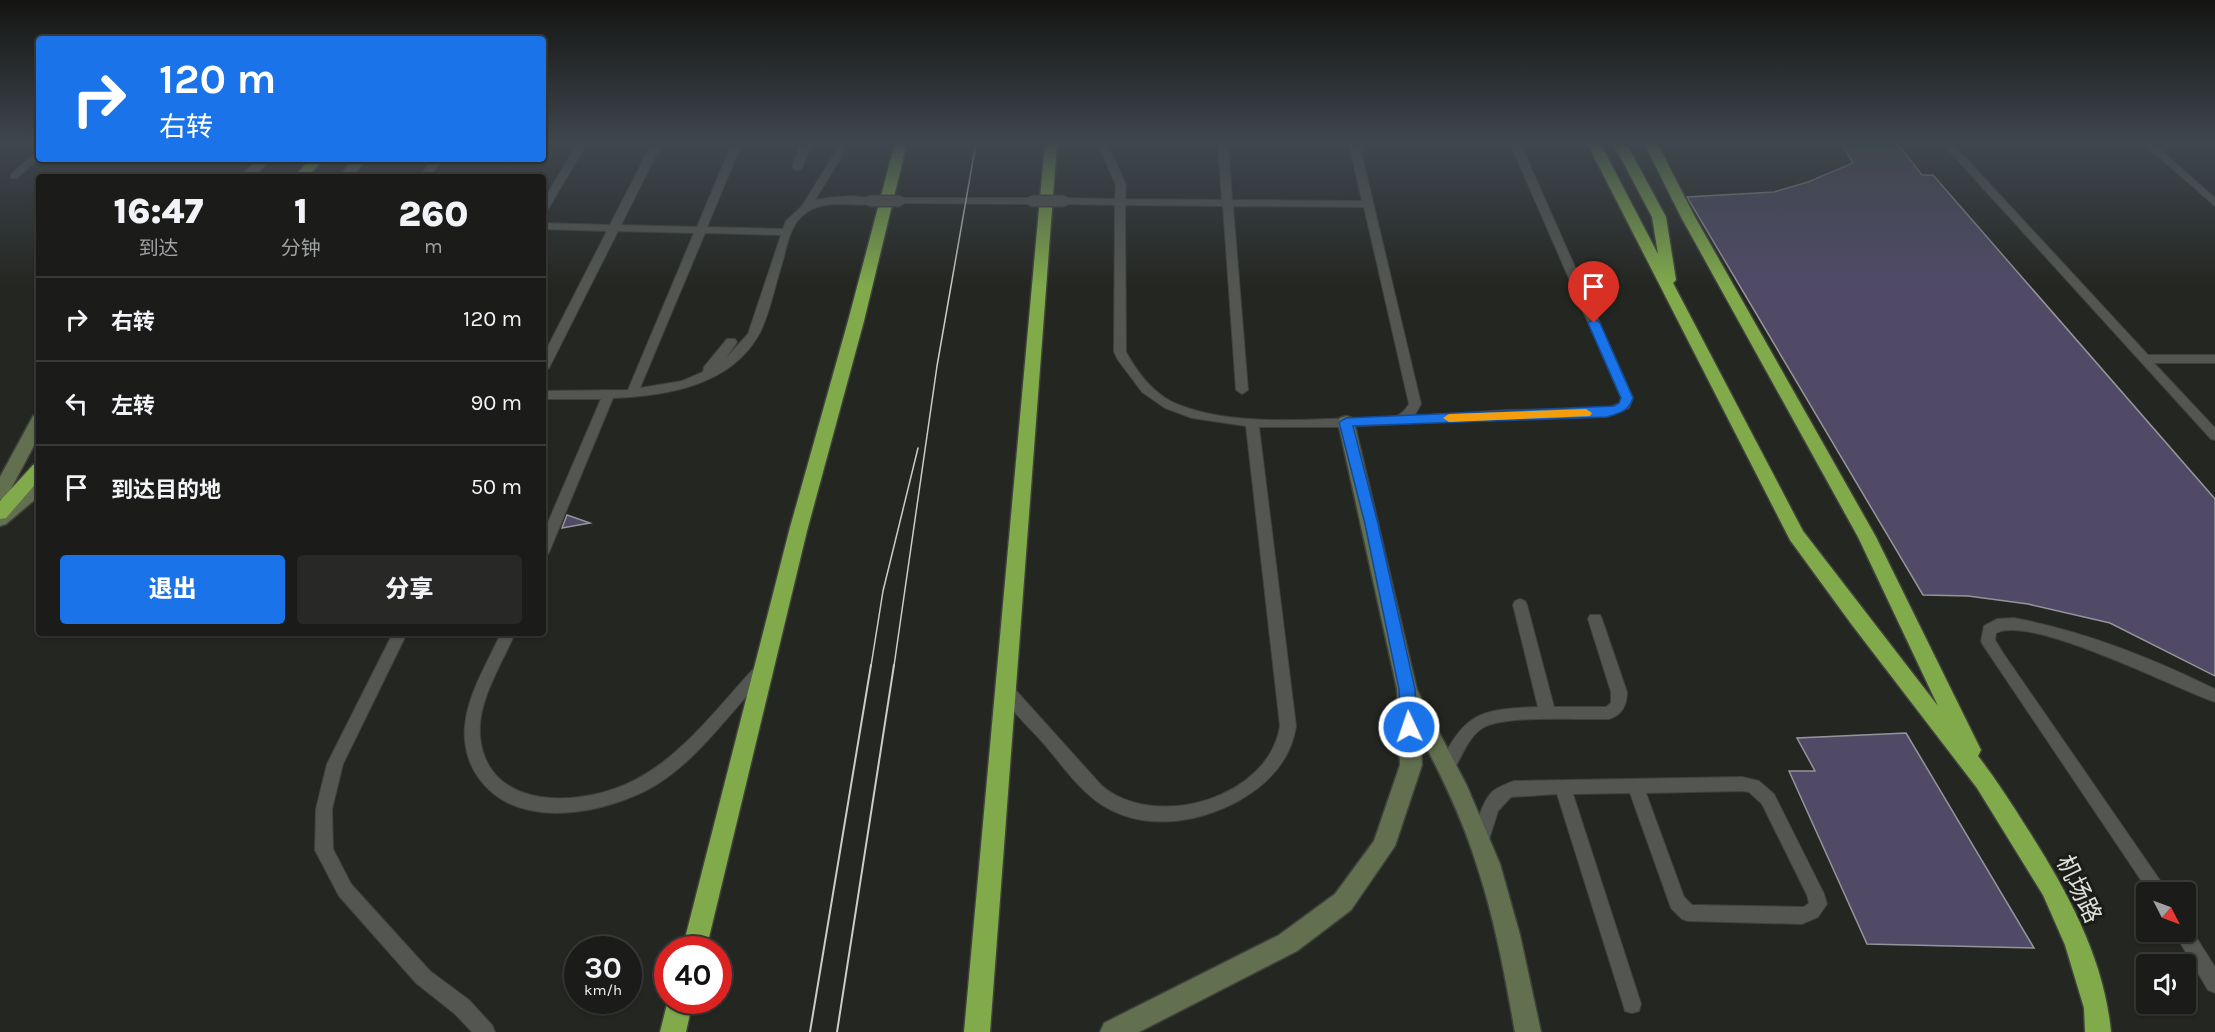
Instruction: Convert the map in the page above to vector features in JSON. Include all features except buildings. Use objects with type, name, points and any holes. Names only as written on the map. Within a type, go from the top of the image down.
[{"type":"highway","points":[[696,936],[764,666],[888,191]]},
{"type":"highway","points":[[976,1032],[1047,191]]},
{"type":"highway","points":[[1618,191],[1796,535],[1985,782]]},
{"type":"highway","points":[[1645,191],[1659,217],[1672,296]]},
{"type":"highway","points":[[1675,191],[1867,537],[1985,782]]},
{"type":"highway","points":[[0,513],[36,472]]},
{"type":"highway","name":"机场路","points":[[1985,782],[2052,888],[2077,945],[2096,1008],[2098,1032]]},
{"type":"highway","points":[[673,1032],[678,1014]]},
{"type":"street","points":[[1113,1032],[1288,943],[1343,902],[1384,846],[1411,765],[1407,689],[1346,422]]},
{"type":"street","points":[[0,494],[36,426]]},
{"type":"street","points":[[0,519],[36,489]]},
{"type":"street","points":[[1407,689],[1447,766],[1480,841],[1503,914],[1528,1032]]},
{"type":"lane","points":[[546,204],[554,191]]},
{"type":"lane","points":[[546,362],[632,191]]},
{"type":"lane","points":[[632,394],[717,191]]},
{"type":"lane","points":[[546,395],[632,394],[670,390],[698,381],[722,368],[743,350],[753,335],[787,232],[797,214],[807,206],[816,191]]},
{"type":"lane","points":[[1121,191],[1120,352],[1130,371],[1151,394],[1169,405],[1201,416],[1252,422],[1397,421],[1507,414],[1607,412],[1625,405],[1627,398],[1536,191]]},
{"type":"lane","points":[[1226,191],[1242,390]]},
{"type":"lane","points":[[1365,191],[1415,404],[1411,412],[1397,421]]},
{"type":"lane","points":[[1990,191],[2215,436]]},
{"type":"lane","points":[[2201,191],[2215,203]]},
{"type":"lane","points":[[807,206],[822,201],[1368,204]]},
{"type":"lane","points":[[546,226],[787,232]]},
{"type":"lane","points":[[698,381],[731,342]]},
{"type":"lane","points":[[2145,359],[2215,359]]},
{"type":"lane","points":[[546,543],[609,394]]},
{"type":"lane","points":[[1005,689],[1089,783],[1106,798],[1138,812],[1177,815],[1196,810],[1237,794],[1269,769],[1287,742],[1288,726],[1252,422]]},
{"type":"lane","points":[[1520,605],[1548,714]]},
{"type":"lane","points":[[1447,766],[1467,733],[1478,722],[1515,714],[1609,713],[1616,709],[1620,699],[1619,692],[1595,619]]},
{"type":"lane","points":[[2152,882],[1998,657],[1988,641],[1989,630],[1997,625],[2012,625],[2096,646],[2215,696]]},
{"type":"lane","points":[[399,636],[335,764],[324,809],[324,850],[345,890],[423,977],[462,1007],[485,1032]]},
{"type":"lane","points":[[507,636],[480,699],[472,736],[476,757],[484,774],[506,793],[535,806],[570,806],[597,801],[640,785],[682,754],[764,666]]},
{"type":"lane","points":[[1480,841],[1492,803],[1501,793],[1514,788],[1635,785],[1742,784],[1753,786],[1768,799],[1815,894],[1818,904],[1815,910],[1798,916],[1688,913],[1677,902],[1635,785]]},
{"type":"lane","points":[[1563,787],[1632,1004]]},
{"type":"lane","points":[[2189,942],[2215,984]]},
{"type":"tram line","points":[[894,666],[937,366],[968,191]]},
{"type":"tram line","points":[[871,666],[883,591],[918,448]]},
{"type":"tram line","points":[[810,1032],[871,665]]},
{"type":"tram line","points":[[837,1032],[894,665]]},
{"type":"slow traffic","points":[[1449,418],[1507,414],[1586,413]]},
{"type":"route","points":[[1409,727],[1407,689],[1346,422],[1507,414],[1607,412],[1618,409],[1625,405],[1627,398],[1594,323]]}]
